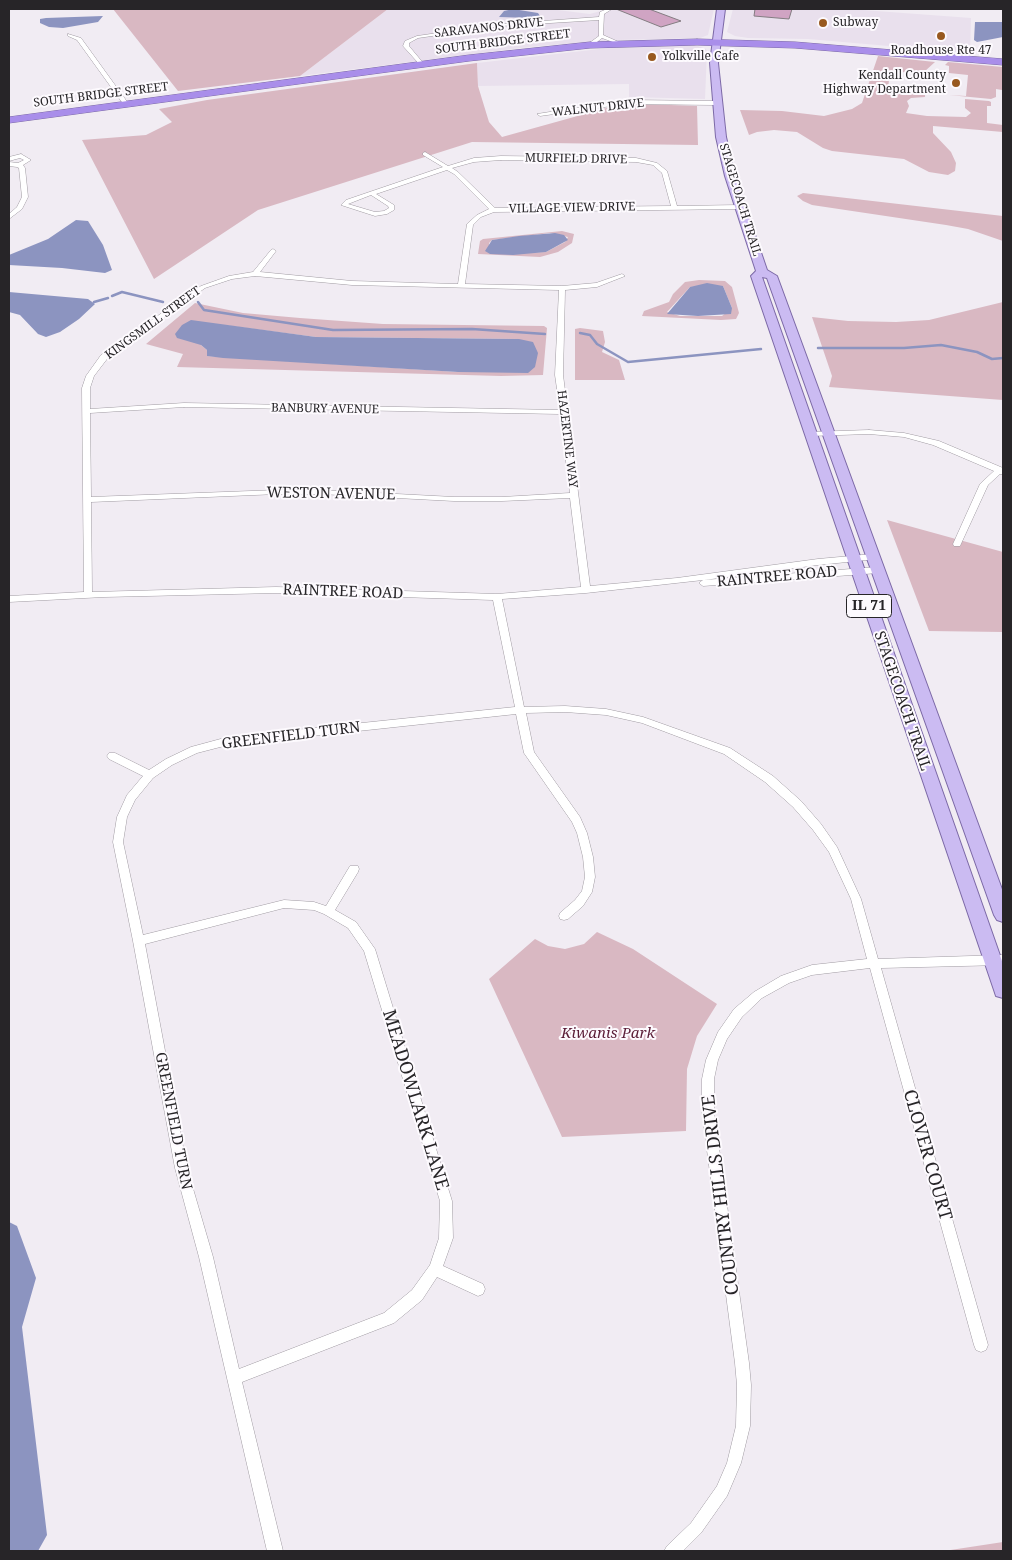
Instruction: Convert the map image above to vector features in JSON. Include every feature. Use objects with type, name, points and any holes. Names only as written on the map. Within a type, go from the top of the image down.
[{"type":"highway","name":"SOUTH BRIDGE STREET","points":[[9,120],[422,64],[590,45],[716,42],[818,47],[1003,62]]},
{"type":"main road","name":"STAGECOACH TRAIL","points":[[721,9],[716,42],[716,103],[721,138],[740,207],[762,272],[772,276],[1003,915]]},
{"type":"main road","name":"STAGECOACH TRAIL","points":[[762,272],[756,276],[855,564],[998,960],[1003,990]]},
{"type":"street","points":[[590,45],[601,36],[602,13],[610,9]]},
{"type":"street","name":"SARAVANOS DRIVE","points":[[422,64],[406,46],[407,42],[417,37],[500,25],[602,18]]},
{"type":"street","points":[[70,35],[79,39],[126,104]]},
{"type":"street","points":[[601,36],[619,44]]},
{"type":"street","name":"WALNUT DRIVE","points":[[540,114],[626,102],[716,103]]},
{"type":"street","points":[[424,154],[449,167],[493,210]]},
{"type":"street","points":[[9,159],[18,156],[27,159],[27,161],[19,165],[9,164]]},
{"type":"street","name":"MURFIELD DRIVE","points":[[372,193],[391,205],[392,209],[385,213],[375,214],[344,205],[348,200],[449,167],[488,158],[646,161],[655,164],[665,172],[674,207]]},
{"type":"street","points":[[9,217],[20,208],[25,197],[22,168],[19,165]]},
{"type":"street","name":"VILLAGE VIEW DRIVE","points":[[461,286],[470,224],[479,216],[493,210],[740,207]]},
{"type":"street","points":[[256,274],[273,251]]},
{"type":"street","name":"KINGSMILL STREET","points":[[88,595],[88,410],[86,388],[90,376],[104,357],[203,287],[231,277],[256,274],[344,282],[562,288],[597,285],[622,276]]},
{"type":"street","name":"HAZERTINE WAY","points":[[562,288],[559,362],[563,412],[586,590]]},
{"type":"street","name":"BANBURY AVENUE","points":[[88,410],[184,405],[563,412]]},
{"type":"street","points":[[810,434],[869,432],[904,435],[936,442],[1002,471]]},
{"type":"street","points":[[957,544],[984,484],[1002,471]]},
{"type":"street","name":"WESTON AVENUE","points":[[88,500],[278,492],[320,492],[454,499],[502,499],[574,494]]},
{"type":"street","name":"RAINTREE ROAD","points":[[9,600],[88,595],[314,590],[497,597],[855,564],[876,564]]},
{"type":"street","name":"RAINTREE ROAD","points":[[677,581],[688,584],[855,564],[876,564]]},
{"type":"street","points":[[497,597],[529,753],[576,820],[582,833],[588,858],[590,877],[587,892],[579,903],[564,916]]},
{"type":"street","name":"GREENFIELD TURN","points":[[275,1551],[206,1258],[181,1168],[139,940],[118,842],[122,818],[131,798],[149,776],[170,762],[194,750],[228,741],[520,710],[565,709],[606,712],[643,720],[704,742],[745,762],[798,804],[833,850],[856,898],[873,964]]},
{"type":"street","points":[[112,756],[149,776]]},
{"type":"street","points":[[328,911],[354,870]]},
{"type":"street","name":"MEADOWLARK LANE","points":[[139,940],[271,906],[299,904],[328,911],[352,925],[369,949],[446,1201],[446,1238],[435,1269],[417,1295],[388,1318],[235,1378]]},
{"type":"street","name":"COUNTRY HILLS DRIVE","points":[[672,1551],[696,1528],[722,1491],[738,1448],[744,1406],[742,1363],[708,1112],[708,1079],[712,1060],[730,1023],[748,1003],[770,986],[812,970],[873,964],[998,960]]},
{"type":"street","name":"CLOVER COURT","points":[[873,964],[981,1345]]},
{"type":"street","points":[[435,1269],[478,1290]]},
{"type":"shaded area","points":[[388,9],[550,9],[590,14],[607,9],[714,9],[708,35],[700,38],[615,40],[528,47],[300,76]]},
{"type":"shaded area","points":[[733,9],[849,9],[971,18],[970,53],[808,39],[735,36],[727,32]]},
{"type":"shaded area","points":[[695,45],[706,49],[707,52],[705,99],[629,97],[629,84],[478,86],[477,63],[626,46]]},
{"type":"green space","points":[[113,9],[388,9],[300,76],[178,91]]},
{"type":"green space","points":[[878,56],[935,62],[924,72],[923,77],[914,76],[913,73],[890,71],[888,89],[925,92],[925,97],[911,98],[907,101],[909,106],[906,113],[927,116],[966,117],[971,113],[965,108],[965,99],[989,101],[991,106],[987,106],[987,123],[1003,125],[1003,132],[933,126],[933,133],[951,152],[956,163],[955,171],[948,175],[929,172],[904,159],[832,151],[823,148],[797,132],[774,130],[749,135],[740,110],[782,111],[824,116],[852,109],[862,103]]},
{"type":"green space","points":[[948,62],[1003,67],[1003,96],[1002,90],[996,89],[996,97],[991,99],[949,95],[966,96],[968,75],[949,73],[949,66],[945,65]]},
{"type":"green space","points":[[477,63],[478,86],[489,122],[502,137],[610,107],[643,104],[697,106],[698,145],[472,142],[258,210],[154,279],[82,140],[146,135],[172,122],[159,109],[207,100]]},
{"type":"green space","points":[[803,193],[1003,216],[1003,241],[968,229],[812,205],[797,196]]},
{"type":"green space","points":[[562,231],[574,234],[572,243],[558,252],[540,257],[478,254],[480,241],[483,239]],"holes":[[[550,233],[568,237],[565,242],[546,252],[490,254],[489,243],[492,240]]]},
{"type":"green space","points":[[699,280],[725,281],[732,287],[739,313],[736,319],[642,316],[644,311],[669,302],[673,294],[685,282]],"holes":[[[723,286],[732,308],[722,316],[680,316],[667,312],[690,287]]]},
{"type":"green space","points":[[1003,302],[1003,400],[829,387],[832,376],[812,317],[848,321],[896,322],[929,320]]},
{"type":"green space","points":[[195,303],[243,313],[383,324],[544,326],[547,328],[543,375],[501,376],[177,367],[183,354],[146,344]],"holes":[[[223,325],[316,337],[519,339],[528,372],[458,372],[207,356],[207,350],[201,345]]]},
{"type":"green space","points":[[575,329],[603,331],[605,342],[602,352],[619,360],[625,380],[575,380]]},
{"type":"green space","points":[[887,520],[1003,552],[1003,632],[929,631]]},
{"type":"green space","name":"Kiwanis Park","points":[[597,932],[633,949],[717,1004],[697,1036],[687,1069],[686,1131],[562,1137],[489,979],[535,939],[548,946],[565,949],[584,944]]},
{"type":"green space","points":[[1003,1542],[1003,1551],[944,1551]]},
{"type":"water","points":[[513,9],[538,13],[540,16],[531,18],[499,17],[504,11]]},
{"type":"water","points":[[103,16],[98,22],[63,28],[49,27],[40,23],[40,19],[46,18]]},
{"type":"water","points":[[975,22],[1003,22],[1003,37],[977,42],[974,40]]},
{"type":"water","points":[[76,220],[88,221],[103,245],[112,270],[105,273],[9,265],[9,255],[48,239]]},
{"type":"water","points":[[555,233],[564,235],[568,240],[546,252],[513,255],[490,254],[485,251],[492,240]]},
{"type":"water","points":[[707,283],[723,286],[732,308],[731,314],[698,316],[667,314],[690,287]]},
{"type":"water","points":[[9,292],[88,299],[95,304],[79,319],[60,332],[46,337],[38,334],[20,315],[9,312]]},
{"type":"water","points":[[191,320],[316,337],[519,339],[533,342],[538,353],[535,367],[528,373],[458,372],[223,358],[207,356],[207,350],[201,345],[177,338],[175,334],[182,325]]},
{"type":"water","points":[[9,1222],[17,1226],[36,1278],[22,1327],[47,1535],[38,1551],[9,1551]]},
{"type":"building","points":[[616,9],[649,9],[681,21],[661,27]]},
{"type":"building","points":[[755,9],[792,9],[789,19],[754,16]]},
{"type":"waterway","points":[[112,296],[122,292],[163,302]]},
{"type":"waterway","points":[[94,302],[108,298]]},
{"type":"waterway","points":[[198,302],[204,310],[333,330],[472,329],[545,334]]},
{"type":"waterway","points":[[580,333],[590,335],[597,344],[628,362],[761,349]]},
{"type":"waterway","points":[[818,348],[904,348],[941,345],[977,352],[992,359],[1003,358]]},
{"type":"place","name":"Subway","points":[[823,23]]},
{"type":"place","name":"Roadhouse Rte 47","points":[[941,36]]},
{"type":"place","name":"Yolkville Cafe","points":[[652,57]]},
{"type":"place","name":"Kendall County Highway Department","points":[[956,83]]}]
